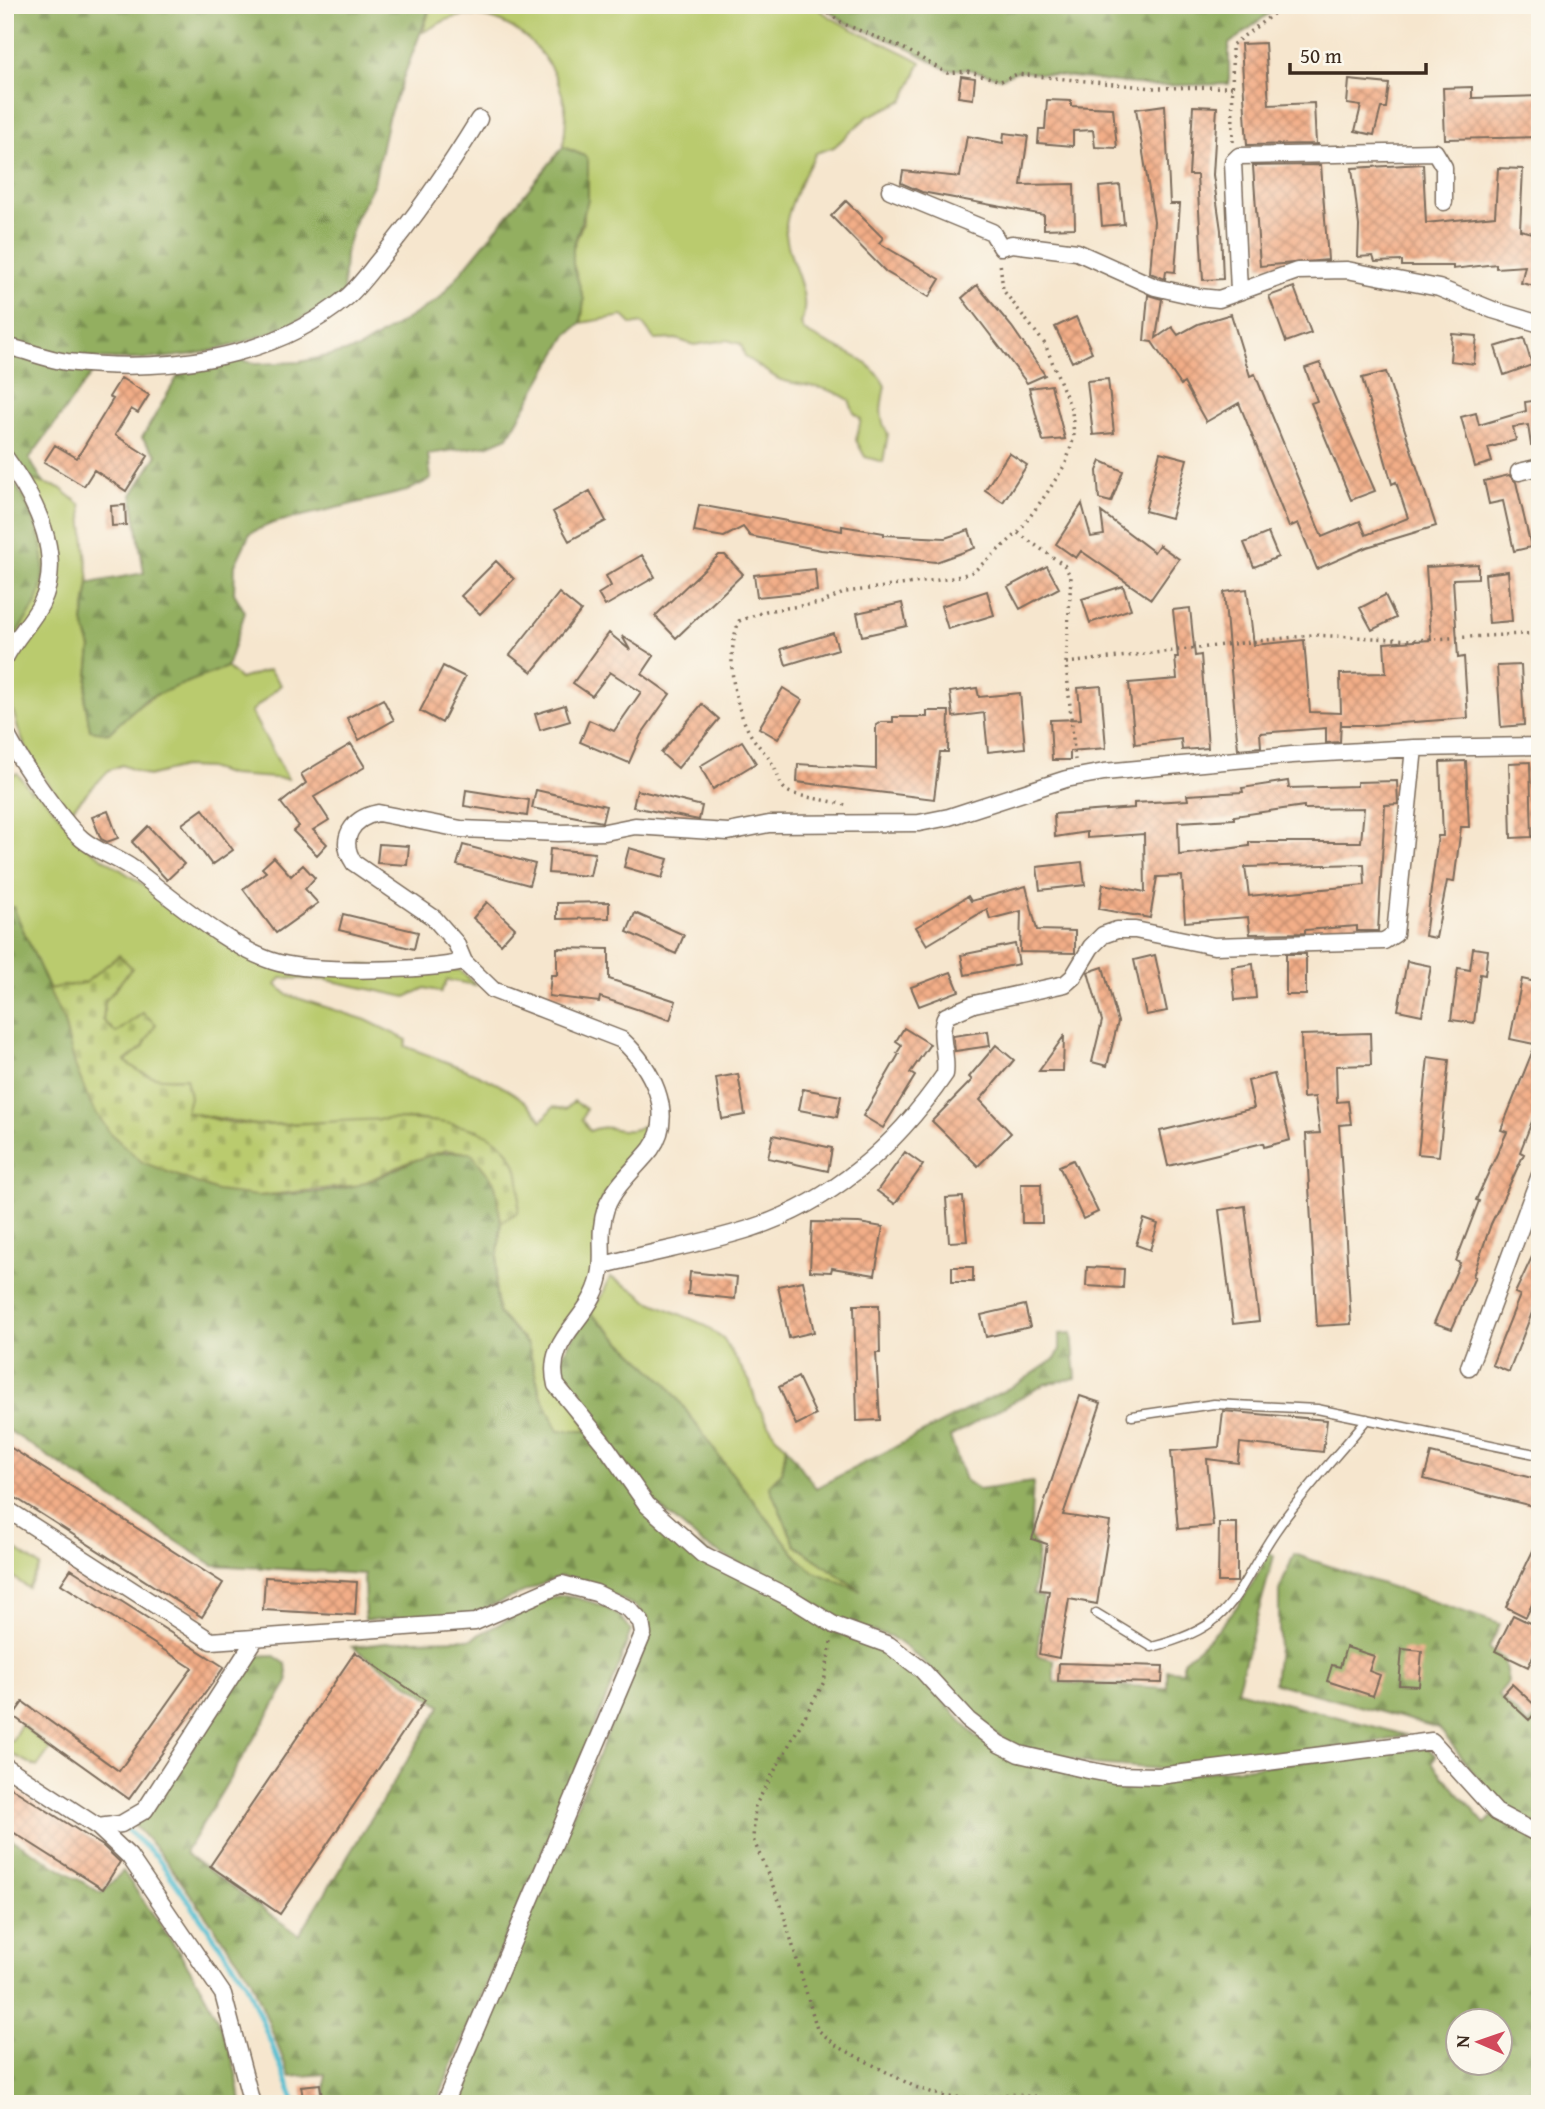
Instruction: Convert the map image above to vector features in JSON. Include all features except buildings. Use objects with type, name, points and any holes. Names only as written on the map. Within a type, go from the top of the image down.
[{"type":"street","points":[[5,346],[65,362],[126,365],[182,363],[237,353],[292,331],[346,298],[364,279],[435,190],[479,119]]},
{"type":"street","points":[[1239,291],[1233,162],[1239,156],[1435,152],[1444,167],[1444,202]]},
{"type":"street","points":[[890,190],[992,232],[1001,247],[1012,244],[1077,252],[1155,287],[1199,297],[1219,299],[1297,271],[1347,270],[1439,288],[1493,310],[1540,324]]},
{"type":"street","points":[[5,457],[30,498],[46,538],[49,558],[48,579],[42,602],[5,658]]},
{"type":"street","points":[[1519,472],[1540,467]]},
{"type":"street","points":[[5,731],[17,755],[81,838],[131,867],[191,912],[259,955],[299,966],[417,968],[464,962]]},
{"type":"street","points":[[1540,746],[1414,748],[1183,763],[1077,776],[948,817],[919,823],[769,824],[728,832],[635,826],[605,832],[558,833],[461,829],[388,814],[364,816],[352,825],[346,841],[354,863],[434,918],[456,943],[464,962],[493,990],[622,1041],[634,1051],[653,1082],[662,1116],[660,1132],[652,1147],[615,1191],[607,1208],[601,1238],[604,1265],[592,1299],[558,1345],[553,1373],[556,1385],[662,1521],[702,1554],[792,1599],[834,1625],[872,1637],[906,1656],[968,1720],[999,1744],[1019,1754],[1114,1775],[1159,1776],[1432,1741],[1496,1812],[1540,1835]]},
{"type":"street","points":[[604,1265],[748,1229],[806,1206],[838,1186],[893,1139],[945,1074],[947,1061],[942,1036],[946,1016],[975,1004],[1065,984],[1103,935],[1117,930],[1135,930],[1214,946],[1260,946],[1384,941],[1395,934],[1414,748]]},
{"type":"street","points":[[1469,1367],[1540,1175]]},
{"type":"street","points":[[5,1508],[211,1641],[475,1622],[562,1584],[596,1593],[629,1609],[642,1622],[643,1634],[443,2104]]},
{"type":"street","points":[[99,1827],[121,1824],[145,1810],[256,1638]]},
{"type":"street","points":[[5,1766],[99,1827],[129,1856],[223,1994],[252,2104]]},
{"type":"lane","points":[[1132,1416],[1214,1404],[1317,1409],[1540,1455]]},
{"type":"lane","points":[[1096,1613],[1152,1647],[1186,1638],[1219,1618],[1244,1587],[1275,1532],[1367,1419]]},
{"type":"path","points":[[817,5],[844,24],[903,48],[947,73],[967,71],[1001,81],[1017,74],[1153,88],[1232,87]]},
{"type":"path","points":[[1233,162],[1232,45],[1285,5]]},
{"type":"path","points":[[873,824],[846,806],[787,791],[779,780],[774,765],[750,733],[737,701],[731,657],[739,621],[765,611],[821,603],[846,592],[953,578],[973,572],[1018,533],[1066,463],[1074,438],[1072,411],[1045,344],[1003,290],[999,275],[1001,247]]},
{"type":"path","points":[[1018,533],[1064,565],[1071,577],[1066,663],[1077,776]]},
{"type":"path","points":[[1066,663],[1312,635],[1414,640],[1540,633]]},
{"type":"path","points":[[834,1625],[824,1682],[755,1806],[753,1839],[781,1905],[817,2029],[837,2046],[915,2087],[946,2097],[980,2098],[1011,2094],[1040,2098],[1054,2104]]},
{"type":"green space","points":[[5,5],[431,5],[388,118],[374,183],[356,218],[345,254],[343,295],[277,330],[212,351],[178,356],[143,359],[68,357],[5,341]]},
{"type":"green space","points":[[431,5],[813,5],[852,29],[921,62],[904,100],[867,117],[834,147],[816,153],[796,192],[786,225],[788,246],[804,301],[801,324],[804,331],[860,360],[878,375],[885,386],[881,411],[888,434],[883,462],[865,457],[856,440],[861,419],[854,413],[849,400],[825,389],[778,379],[745,357],[741,344],[727,340],[694,345],[676,339],[655,340],[642,323],[632,325],[623,316],[581,323],[584,300],[573,265],[573,248],[584,220],[585,156],[563,147],[566,115],[562,94],[554,75],[543,56],[529,41],[513,28],[494,20],[474,16],[452,18],[423,32]]},
{"type":"green space","points":[[821,5],[1280,5],[1229,44],[1229,84],[1153,86],[1017,71],[1001,78],[967,69],[948,70],[904,46],[845,22]]},
{"type":"green space","points":[[563,147],[585,156],[588,161],[588,200],[573,248],[573,264],[584,300],[581,323],[567,335],[508,437],[489,445],[428,454],[431,479],[407,491],[273,523],[250,533],[235,565],[234,593],[245,612],[227,667],[145,699],[109,733],[90,730],[85,702],[91,648],[83,622],[89,583],[144,573],[132,495],[157,455],[142,438],[182,369],[238,359],[256,364],[300,362],[358,349],[439,299]]},
{"type":"green space","points":[[5,352],[95,369],[29,459],[44,483],[25,478],[5,449]]},
{"type":"green space","points":[[5,466],[23,496],[37,529],[43,563],[38,598],[28,617],[5,648]]},
{"type":"green space","points":[[25,478],[60,488],[81,505],[89,583],[83,622],[91,648],[85,702],[109,733],[135,708],[177,684],[227,667],[240,679],[269,670],[281,685],[251,712],[288,779],[230,775],[208,768],[183,767],[148,776],[122,765],[109,770],[71,810],[56,794],[43,777],[22,739],[11,698],[10,676]]},
{"type":"green space","points":[[17,773],[31,791],[34,787],[91,850],[257,960],[460,970],[475,985],[447,980],[441,992],[425,988],[406,997],[327,980],[281,978],[276,985],[288,995],[366,1020],[407,1040],[405,1046],[500,1085],[531,1108],[542,1121],[553,1107],[566,1109],[574,1101],[586,1109],[582,1120],[590,1131],[598,1128],[632,1130],[648,1122],[650,1096],[652,1126],[647,1139],[603,1197],[600,1266],[589,1294],[552,1342],[550,1354],[588,1431],[558,1431],[540,1393],[528,1345],[498,1313],[495,1285],[501,1222],[518,1212],[478,1130],[416,1119],[256,1125],[185,1112],[186,1078],[153,1076],[138,1071],[124,1060],[143,1047],[143,1013],[116,1033],[103,1020],[105,1001],[119,985],[119,956],[85,983],[48,989],[13,907],[5,907],[5,779]]},
{"type":"green space","points":[[5,907],[13,907],[64,1022],[75,1065],[258,1196],[335,1190],[360,1184],[426,1156],[454,1152],[472,1153],[495,1183],[501,1222],[495,1285],[498,1313],[528,1345],[540,1393],[558,1431],[588,1431],[660,1524],[898,1662],[945,1703],[975,1736],[1005,1756],[1112,1782],[1428,1748],[1436,1756],[1431,1762],[1485,1824],[1494,1815],[1540,1840],[1540,2104],[449,2104],[650,1634],[648,1618],[635,1606],[599,1588],[561,1576],[472,1614],[365,1620],[364,1574],[213,1565],[5,1428]]},
{"type":"green space","points":[[119,955],[132,968],[105,1001],[103,1020],[116,1033],[143,1013],[156,1024],[143,1047],[125,1061],[153,1077],[186,1078],[190,1097],[186,1112],[250,1125],[390,1119],[460,1126],[488,1135],[513,1158],[518,1173],[518,1212],[501,1222],[495,1183],[471,1153],[446,1150],[409,1162],[359,1185],[258,1196],[217,1191],[142,1162],[110,1133],[91,1105],[75,1065],[64,1022],[48,989],[85,983]]},
{"type":"green space","points":[[610,1277],[638,1292],[646,1300],[703,1324],[724,1340],[750,1382],[756,1402],[776,1437],[786,1446],[782,1472],[769,1486],[781,1508],[864,1592],[814,1572],[798,1558],[720,1458],[667,1384],[589,1312],[603,1294]]},
{"type":"green space","points":[[589,1312],[667,1384],[720,1458],[798,1558],[814,1572],[861,1591],[795,1545],[769,1486],[782,1472],[786,1446],[816,1488],[1019,1383],[1056,1358],[1060,1349],[1060,1334],[1072,1333],[1076,1378],[1045,1384],[950,1437],[965,1480],[979,1490],[1033,1482],[1030,1537],[1038,1549],[1033,1594],[1043,1598],[1037,1655],[1054,1660],[1054,1682],[1167,1688],[1167,1670],[1183,1671],[1183,1661],[1233,1612],[1269,1553],[1274,1556],[1237,1690],[1406,1735],[1379,1742],[1161,1769],[1092,1764],[1016,1745],[984,1727],[922,1660],[890,1636],[854,1627],[806,1598],[704,1545],[655,1503],[561,1382],[560,1358]]},
{"type":"green space","points":[[5,1542],[40,1566],[28,1588],[5,1571]]},
{"type":"green space","points":[[1294,1554],[1500,1624],[1489,1648],[1504,1660],[1508,1682],[1498,1695],[1529,1725],[1540,1712],[1540,1826],[1497,1803],[1439,1728],[1274,1683],[1279,1640],[1279,1591]]},
{"type":"green space","points":[[565,1595],[611,1610],[631,1630],[615,1677],[436,2104],[325,2104],[325,2074],[290,2077],[251,1978],[161,1854],[131,1822],[153,1807],[255,1656],[273,1655],[286,1664],[288,1682],[185,1853],[299,1935],[441,1706],[352,1647],[412,1640],[471,1639],[548,1598]]},
{"type":"green space","points":[[21,1724],[50,1749],[37,1767],[5,1751],[5,1742],[12,1741]]},
{"type":"green space","points":[[5,1835],[101,1893],[123,1871],[179,1953],[213,2010],[236,2071],[241,2104],[5,2104]]},
{"type":"waterway","points":[[127,1830],[157,1857],[246,1982],[296,2104]]}]
